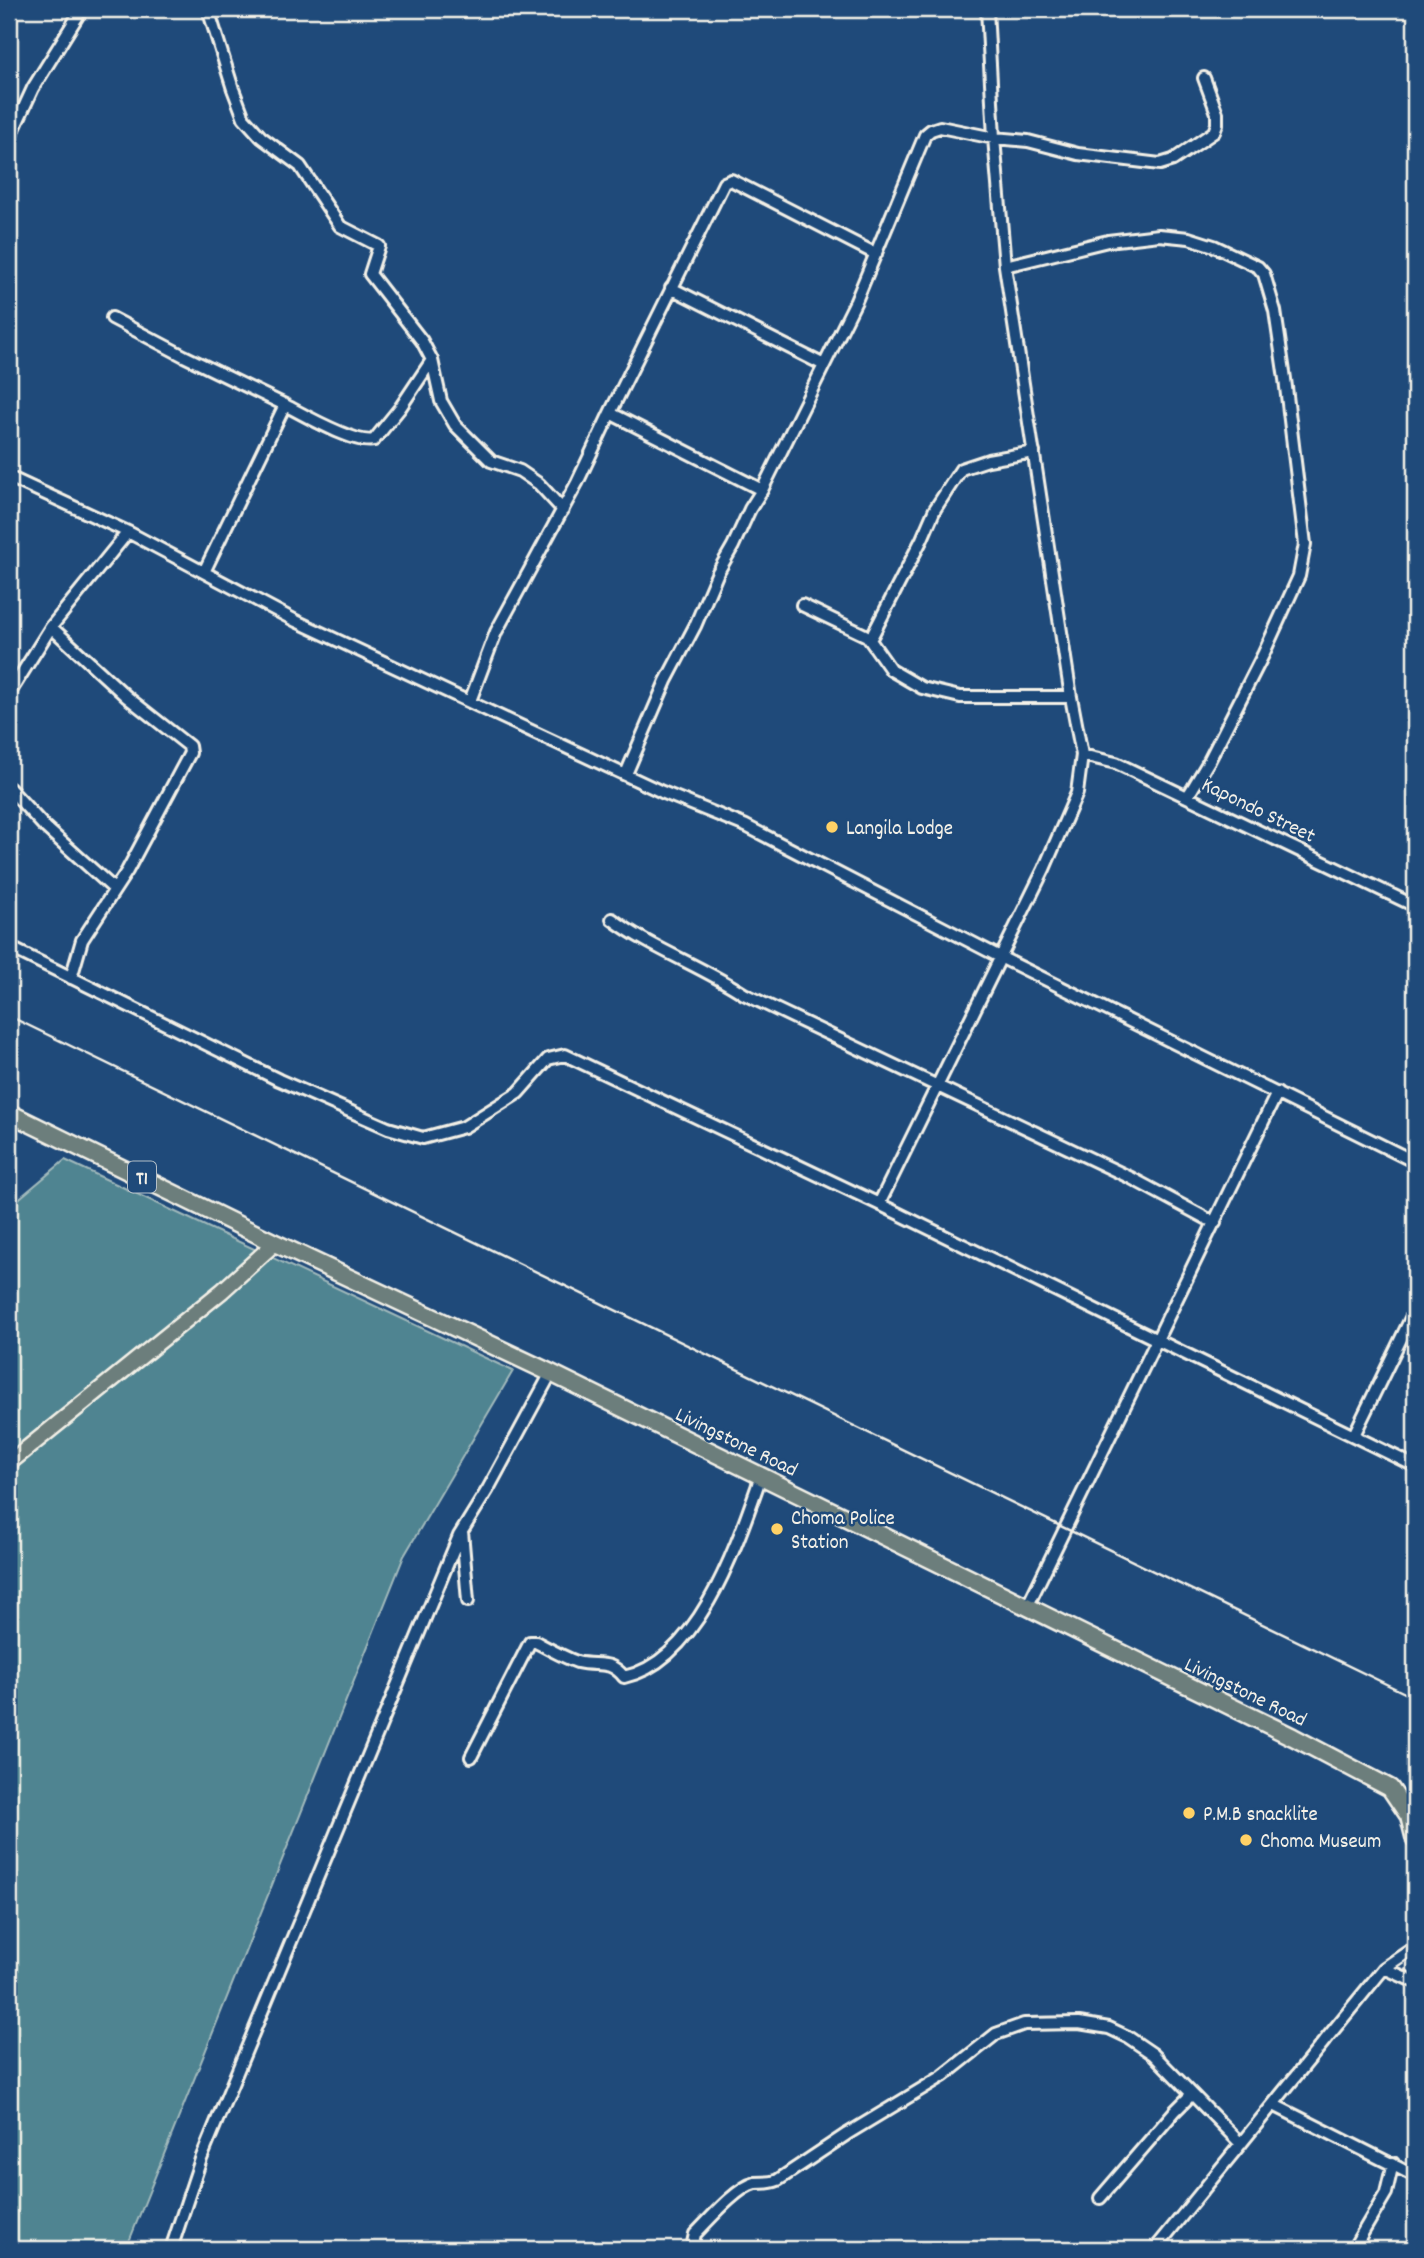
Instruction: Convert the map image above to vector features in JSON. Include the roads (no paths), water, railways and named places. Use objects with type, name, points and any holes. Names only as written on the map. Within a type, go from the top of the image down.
[{"type":"highway","name":"Livingstone Road","points":[[9,1113],[551,1373],[1293,1737],[1390,1788],[1409,1816],[1415,1840]]},
{"type":"main road","points":[[9,1463],[222,1291],[275,1242]]},
{"type":"street","points":[[9,140],[33,88],[82,9]]},
{"type":"street","points":[[208,9],[244,118],[261,137],[300,166],[340,226],[379,247],[370,274],[422,341],[432,360],[441,401],[455,425],[491,461],[520,471],[539,484],[563,510]]},
{"type":"street","points":[[879,1204],[1044,869],[1077,793],[1082,755],[1005,266],[986,9]]},
{"type":"street","points":[[626,774],[666,681],[695,626],[718,572],[824,365],[928,133],[940,127],[994,138],[1028,141],[1079,154],[1140,163],[1167,162],[1208,137],[1217,124],[1215,104],[1204,78]]},
{"type":"street","points":[[470,701],[496,632],[563,510],[719,189],[727,180],[876,254]]},
{"type":"street","points":[[1005,266],[1108,241],[1159,235],[1189,238],[1214,246],[1258,267],[1264,274],[1275,311],[1287,390],[1305,544],[1299,576],[1263,655],[1209,761],[1188,796]]},
{"type":"street","points":[[671,289],[824,365]]},
{"type":"street","points":[[112,318],[336,431],[368,442],[374,440],[400,408],[432,360]]},
{"type":"street","points":[[204,572],[285,405]]},
{"type":"street","points":[[610,413],[762,490]]},
{"type":"street","points":[[870,640],[935,509],[961,469],[988,460],[1034,452]]},
{"type":"street","points":[[9,477],[128,532],[296,621],[662,792],[746,827],[1000,957],[1415,1162]]},
{"type":"street","points":[[9,694],[51,627],[128,532]]},
{"type":"street","points":[[803,605],[870,640],[891,670],[922,688],[961,697],[1071,697]]},
{"type":"street","points":[[51,627],[127,697],[189,746],[190,753],[127,871],[82,940],[71,978]]},
{"type":"street","name":"Kapondo Street","points":[[1082,755],[1116,763],[1415,906]]},
{"type":"street","points":[[9,788],[44,826],[114,889]]},
{"type":"street","points":[[612,919],[627,930],[720,978],[744,994],[1131,1178],[1215,1223]]},
{"type":"street","points":[[9,947],[279,1080],[388,1128],[423,1138],[464,1127],[518,1093],[548,1059],[565,1055],[879,1204],[1415,1466]]},
{"type":"street","points":[[1027,1607],[1277,1093]]},
{"type":"street","points":[[1354,1436],[1415,1310]]},
{"type":"street","points":[[171,2249],[201,2159],[307,1898],[462,1531],[551,1373]]},
{"type":"street","points":[[471,1757],[530,1642],[536,1642],[580,1662],[598,1662],[618,1669],[624,1677],[636,1675],[671,1652],[708,1601],[728,1561],[761,1476]]},
{"type":"street","points":[[462,1531],[468,1601]]},
{"type":"street","points":[[1155,2249],[1384,1968],[1415,1947]]},
{"type":"street","points":[[1384,1968],[1415,1982]]},
{"type":"street","points":[[696,2249],[693,2243],[695,2234],[738,2194],[755,2183],[778,2180],[847,2134],[943,2076],[996,2034],[1024,2024],[1079,2023],[1119,2032],[1153,2054],[1241,2144]]},
{"type":"street","points":[[1100,2198],[1192,2094]]},
{"type":"street","points":[[1274,2105],[1415,2176]]},
{"type":"street","points":[[1353,2249],[1386,2193],[1393,2163]]},
{"type":"railway","points":[[9,1016],[1415,1698]]},
{"type":"place","name":"Langila Lodge","points":[[832,827]]},
{"type":"place","name":"Choma Police Station","points":[[777,1529]]},
{"type":"place","name":"P.M.B snacklite","points":[[1189,1813]]},
{"type":"place","name":"Choma Museum","points":[[1246,1840]]}]
